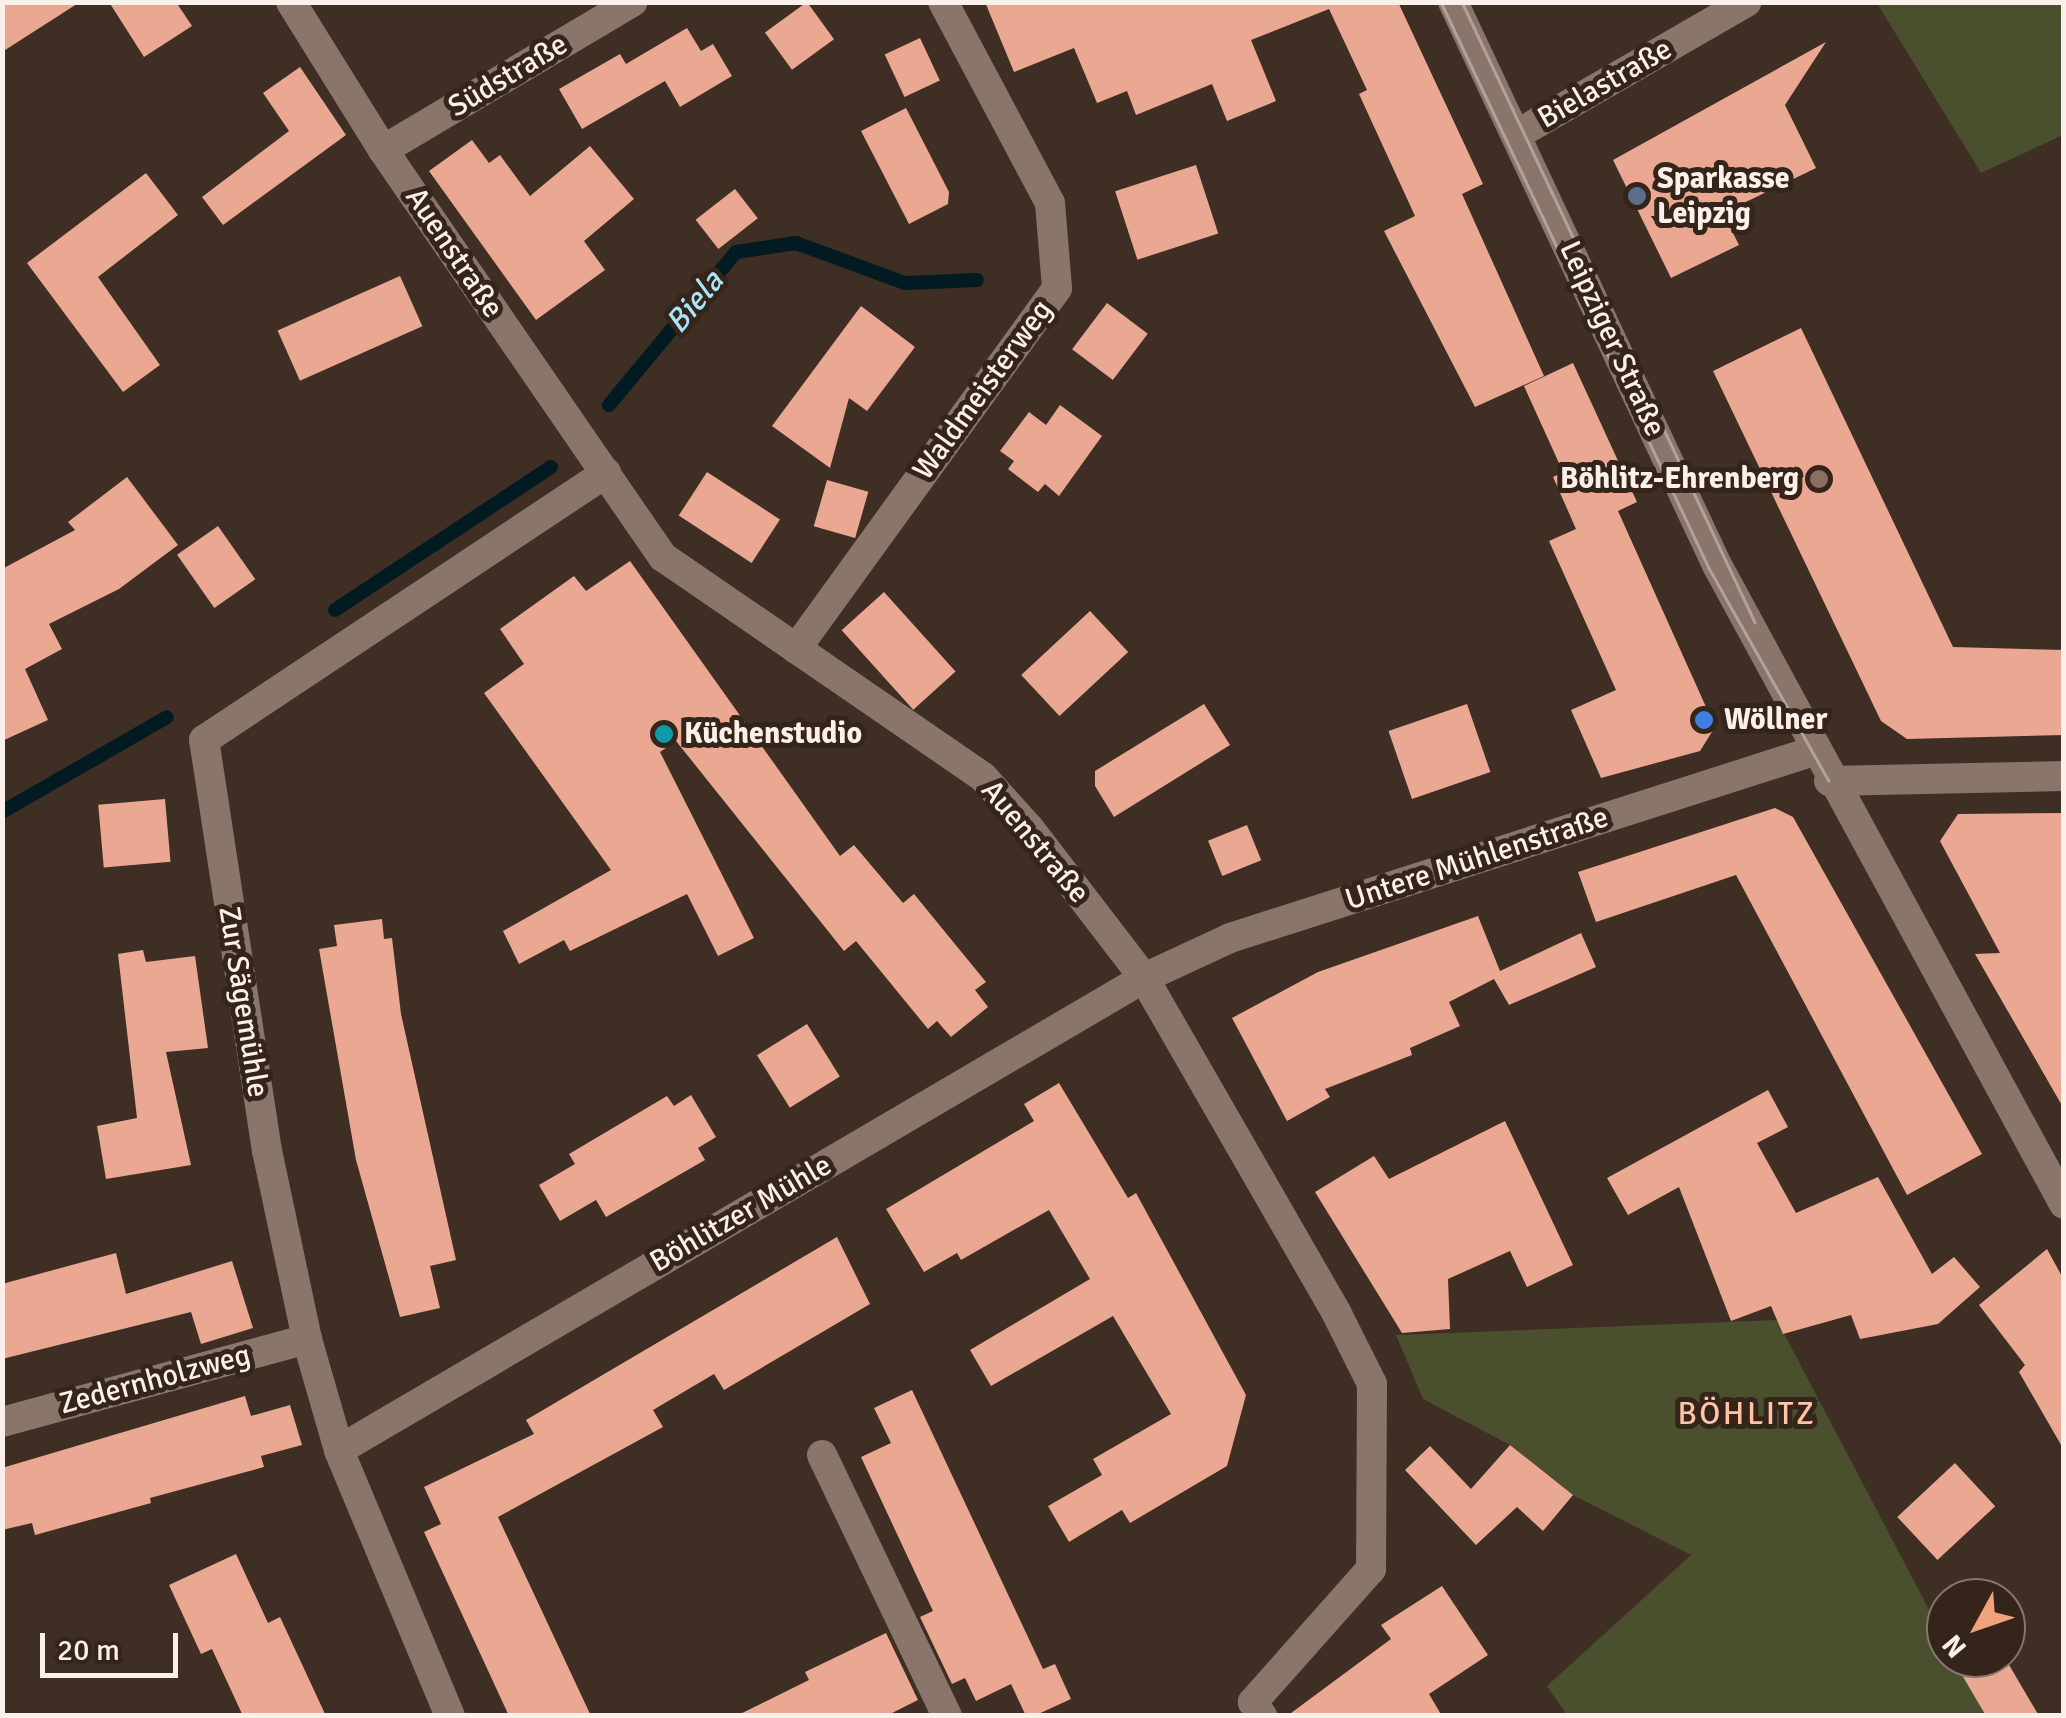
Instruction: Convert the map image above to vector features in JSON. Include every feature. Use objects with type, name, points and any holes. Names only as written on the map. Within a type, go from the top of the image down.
[{"type":"street","name":"Auenstraße","points":[[291,2],[383,150],[664,558],[983,777],[1144,978],[1372,1384],[1371,1569],[1253,1702],[1262,1716]]},
{"type":"street","name":"Südstraße","points":[[383,150],[632,2]]},
{"type":"street","name":"Waldmeisterweg","points":[[796,649],[1056,288],[1050,203],[943,2]]},
{"type":"street","name":"Leipziger Straße","points":[[1454,2],[1717,565],[1829,780],[2064,1204]]},
{"type":"street","name":"Bielastraße","points":[[1516,135],[1746,2]]},
{"type":"street","name":"Zur Sägemühle","points":[[450,1716],[339,1450],[308,1339],[267,1151],[204,740],[606,473]]},
{"type":"street","name":"Untere Mühlenstraße","points":[[1144,978],[1230,938],[1814,751]]},
{"type":"street","points":[[1829,780],[2064,776]]},
{"type":"street","name":"Böhlitzer Mühle","points":[[339,1450],[1144,978]]},
{"type":"street","name":"Zedernholzweg","points":[[2,1422],[308,1339]]},
{"type":"street","points":[[822,1455],[947,1716]]},
{"type":"green space","points":[[1877,3],[2063,3],[2063,135],[1981,173]]},
{"type":"green space","points":[[1777,1320],[1926,1604],[1926,1678],[1965,1678],[1985,1715],[1567,1715],[1547,1686],[1691,1555],[1573,1495],[1510,1445],[1423,1399],[1396,1335]]},
{"type":"building","points":[[2,2],[80,2],[2,52]]},
{"type":"building","points":[[109,2],[176,2],[192,26],[144,57]]},
{"type":"building","points":[[807,2],[834,39],[792,70],[765,33]]},
{"type":"building","points":[[985,2],[1398,2],[1483,184],[1462,194],[1544,376],[1475,407],[1384,231],[1415,216],[1359,94],[1367,90],[1329,9],[1251,40],[1276,101],[1227,121],[1212,84],[1136,115],[1127,91],[1097,103],[1074,48],[1014,72]]},
{"type":"building","points":[[687,28],[701,51],[713,44],[732,76],[680,107],[665,81],[582,129],[559,89],[620,54],[626,64]]},
{"type":"building","points":[[920,38],[940,81],[905,97],[885,54]]},
{"type":"building","points":[[1826,42],[1785,105],[1816,168],[1723,213],[1739,245],[1671,278],[1613,160]]},
{"type":"building","points":[[300,67],[346,135],[223,225],[202,197],[289,131],[263,93]]},
{"type":"building","points":[[906,108],[949,192],[948,204],[909,224],[861,131]]},
{"type":"building","points":[[472,140],[489,163],[500,155],[530,196],[590,146],[634,199],[584,241],[605,270],[536,320],[429,171]]},
{"type":"building","points":[[1196,165],[1218,233],[1137,260],[1115,191]]},
{"type":"building","points":[[146,173],[178,215],[98,277],[160,365],[123,392],[27,263]]},
{"type":"building","points":[[735,189],[758,218],[718,249],[696,220]]},
{"type":"building","points":[[400,276],[422,326],[300,381],[278,331]]},
{"type":"building","points":[[1107,303],[1148,334],[1113,380],[1072,349]]},
{"type":"building","points":[[861,306],[915,347],[867,411],[849,398],[830,468],[772,426]]},
{"type":"building","points":[[1801,328],[1953,647],[2064,650],[2064,735],[1907,739],[1881,721],[1713,371]]},
{"type":"building","points":[[1573,363],[1637,502],[1618,511],[1715,727],[1700,751],[1601,778],[1571,710],[1616,690],[1549,541],[1576,529],[1553,477],[1563,472],[1524,386]]},
{"type":"building","points":[[1060,405],[1102,436],[1059,496],[1045,484],[1038,492],[1008,469],[1014,461],[1000,451],[1029,412],[1046,425]]},
{"type":"building","points":[[707,472],[780,519],[752,563],[679,516]]},
{"type":"building","points":[[127,477],[178,545],[119,589],[49,624],[62,649],[25,669],[48,720],[2,741],[2,569],[75,530],[68,522]]},
{"type":"building","points":[[827,480],[868,492],[855,538],[814,526]]},
{"type":"building","points":[[218,526],[255,579],[214,608],[177,555]]},
{"type":"building","points":[[630,561],[840,856],[854,845],[903,903],[914,894],[986,982],[975,990],[988,1007],[951,1037],[937,1021],[928,1029],[856,941],[844,951],[676,741],[660,752],[754,938],[718,956],[687,894],[570,951],[564,940],[519,964],[503,931],[611,870],[484,693],[524,664],[500,629],[574,576],[586,591]]},
{"type":"building","points":[[884,592],[956,672],[913,710],[842,630]]},
{"type":"building","points":[[1090,611],[1128,652],[1059,716],[1021,675]]},
{"type":"building","points":[[1204,704],[1230,745],[1114,817],[1095,786],[1095,771]]},
{"type":"building","points":[[1467,704],[1490,772],[1412,799],[1389,731]]},
{"type":"building","points":[[165,799],[170,862],[104,868],[98,805]]},
{"type":"building","points":[[1775,808],[1793,817],[1982,1154],[1907,1195],[1736,875],[1596,922],[1578,872]]},
{"type":"building","points":[[2064,813],[2064,1109],[1975,954],[2000,953],[1940,841],[1958,814]]},
{"type":"building","points":[[1247,825],[1261,860],[1222,876],[1208,841]]},
{"type":"building","points":[[1478,916],[1500,971],[1581,933],[1596,967],[1509,1005],[1494,979],[1449,1002],[1460,1026],[1410,1048],[1412,1055],[1325,1089],[1330,1097],[1287,1121],[1232,1018],[1318,972]]},
{"type":"building","points":[[382,919],[384,939],[392,938],[401,1014],[456,1260],[430,1266],[440,1308],[400,1317],[356,1160],[319,949],[337,946],[334,925]]},
{"type":"building","points":[[143,950],[146,962],[195,956],[208,1048],[166,1052],[191,1165],[106,1179],[97,1126],[137,1118],[118,954]]},
{"type":"building","points":[[807,1024],[840,1077],[790,1108],[757,1055]]},
{"type":"building","points":[[1059,1083],[1128,1198],[1136,1193],[1246,1395],[1227,1466],[1130,1523],[1122,1510],[1069,1542],[1048,1506],[1102,1475],[1093,1459],[1171,1414],[1113,1316],[991,1386],[970,1350],[1090,1279],[1049,1210],[961,1260],[957,1253],[924,1272],[886,1209],[1034,1121],[1024,1104]]},
{"type":"building","points":[[1768,1090],[1788,1127],[1757,1143],[1796,1213],[1878,1177],[1932,1274],[1954,1257],[1980,1287],[1938,1324],[1860,1339],[1851,1315],[1783,1334],[1771,1306],[1731,1321],[1679,1187],[1628,1215],[1607,1178]]},
{"type":"building","points":[[691,1095],[716,1137],[698,1148],[705,1160],[606,1217],[596,1200],[560,1221],[539,1185],[575,1164],[569,1154],[667,1096],[674,1106]]},
{"type":"building","points":[[1505,1121],[1573,1265],[1527,1287],[1510,1251],[1448,1279],[1450,1329],[1402,1333],[1315,1192],[1374,1156],[1389,1179]]},
{"type":"building","points":[[837,1237],[870,1304],[724,1390],[714,1374],[653,1410],[663,1427],[498,1517],[591,1716],[509,1716],[424,1532],[441,1524],[424,1487],[534,1434],[526,1420]]},
{"type":"building","points":[[2047,1249],[2064,1280],[2064,1450],[2019,1372],[2025,1365],[1979,1305]]},
{"type":"building","points":[[116,1253],[126,1294],[232,1261],[253,1328],[201,1344],[191,1312],[2,1359],[2,1284]]},
{"type":"building","points":[[912,1390],[1043,1669],[1055,1664],[1071,1699],[1034,1716],[1026,1716],[1011,1684],[976,1701],[965,1678],[952,1684],[920,1617],[933,1611],[861,1457],[891,1443],[874,1408]]},
{"type":"building","points":[[245,1396],[251,1416],[290,1405],[302,1445],[261,1456],[264,1467],[150,1498],[151,1503],[35,1535],[32,1523],[2,1530],[2,1468]]},
{"type":"building","points":[[1510,1445],[1573,1495],[1543,1531],[1517,1507],[1476,1545],[1405,1470],[1430,1446],[1471,1489]]},
{"type":"building","points":[[1955,1463],[1995,1506],[1937,1560],[1897,1517]]},
{"type":"building","points":[[236,1554],[268,1623],[280,1617],[326,1716],[243,1716],[212,1649],[201,1654],[169,1585]]},
{"type":"building","points":[[1442,1586],[1488,1655],[1429,1694],[1442,1716],[1287,1716],[1391,1639],[1381,1625]]},
{"type":"building","points":[[886,1633],[918,1700],[886,1716],[736,1716],[809,1680],[805,1672]]},
{"type":"building","points":[[1964,1678],[2017,1678],[2039,1716],[1986,1716]]},
{"type":"waterway","name":"Biela","points":[[609,405],[736,252],[796,243],[905,283],[977,280]]},
{"type":"waterway","name":"Biela","points":[[335,610],[551,467]]},
{"type":"waterway","name":"Biela","points":[[2,812],[167,717]]},
{"type":"tram line","points":[[1441,2],[1709,568],[1829,781]]},
{"type":"tram line","points":[[1462,2],[1755,622]]},
{"type":"place","name":"Sparkasse Leipzig","points":[[1637,196]]},
{"type":"place","name":"Böhlitz-Ehrenberg","points":[[1819,479]]},
{"type":"place","name":"Wöllner","points":[[1704,720]]},
{"type":"place","name":"Küchenstudio","points":[[664,734]]},
{"type":"district","name":"BÖHLITZ","points":[[1747,1414]]}]
